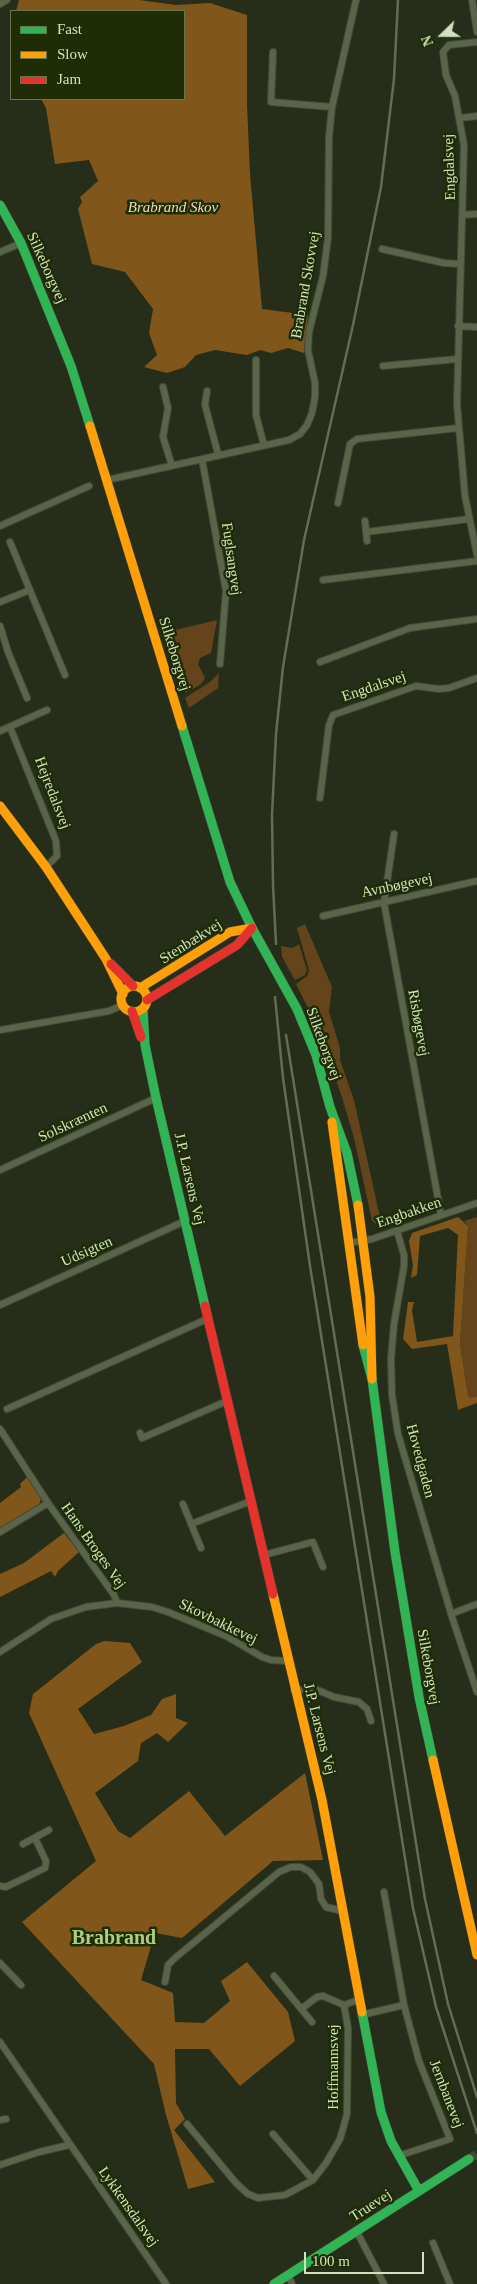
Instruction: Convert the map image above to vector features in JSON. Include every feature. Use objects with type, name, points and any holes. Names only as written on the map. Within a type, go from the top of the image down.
[{"type":"main road","name":"Silkeborgvej","points":[[0,205],[21,243],[71,366],[230,882],[252,928],[297,1010],[308,1035],[347,1153],[356,1191],[364,1241],[370,1297],[372,1379],[395,1552],[419,1697],[477,1955]]},
{"type":"main road","points":[[0,806],[46,867],[106,959],[123,994],[123,1005],[132,1011],[143,1009],[147,1000],[146,994],[106,959]]},
{"type":"main road","name":"Stenbækvej","points":[[136,987],[151,983],[230,932],[252,928]]},
{"type":"main road","name":"Stenbækvej","points":[[147,1000],[237,945],[252,928]]},
{"type":"main road","points":[[123,994],[127,989],[136,987]]},
{"type":"main road","name":"J.P. Larsens Vej","points":[[143,1009],[145,1045],[156,1098],[264,1555],[287,1661],[322,1800],[358,2000],[381,2112],[398,2156],[419,2191]]},
{"type":"main road","name":"J.P. Larsens Vej","points":[[132,1011],[145,1045]]},
{"type":"main road","name":"Silkeborgvej","points":[[330,1106],[362,1339],[372,1379]]},
{"type":"main road","name":"Truevej","points":[[274,2284],[469,2159]]},
{"type":"street","points":[[0,4],[7,0]]},
{"type":"street","name":"Brabrand Skovvej","points":[[264,445],[289,440],[300,434],[312,413],[315,382],[308,350],[309,332],[323,276],[328,238],[332,107],[356,0]]},
{"type":"street","points":[[472,0],[477,32]]},
{"type":"street","name":"Engdalsvej","points":[[477,42],[449,45],[443,52],[446,75],[455,96],[460,118],[464,163],[457,359],[458,428],[461,469],[477,555]]},
{"type":"street","points":[[273,52],[271,102],[332,107]]},
{"type":"street","name":"Engdalsvej","points":[[460,118],[477,116]]},
{"type":"street","name":"Engdalsvej","points":[[463,215],[477,214]]},
{"type":"street","points":[[0,252],[21,243]]},
{"type":"street","points":[[382,250],[444,263],[460,264]]},
{"type":"street","points":[[458,326],[477,327]]},
{"type":"street","points":[[383,366],[457,359]]},
{"type":"street","points":[[107,480],[264,445],[256,415],[256,360]]},
{"type":"street","points":[[163,386],[168,408],[163,437],[172,466]]},
{"type":"street","points":[[208,391],[206,405],[218,454]]},
{"type":"street","points":[[338,503],[350,444],[357,439],[458,428]]},
{"type":"street","name":"Fuglsangvej","points":[[202,459],[225,585],[220,664]]},
{"type":"street","points":[[0,526],[89,486]]},
{"type":"street","points":[[366,532],[469,519]]},
{"type":"street","points":[[365,521],[367,541]]},
{"type":"street","points":[[10,542],[65,675]]},
{"type":"street","points":[[323,580],[477,561]]},
{"type":"street","points":[[0,602],[30,590]]},
{"type":"street","points":[[320,662],[410,628],[477,619]]},
{"type":"street","points":[[0,626],[8,652],[27,698]]},
{"type":"street","name":"Engdalsvej","points":[[320,798],[328,725],[333,715],[416,686],[439,689],[448,688],[477,678]]},
{"type":"street","points":[[0,731],[47,710]]},
{"type":"street","name":"Hejredalsvej","points":[[10,727],[56,841],[57,856],[46,867]]},
{"type":"street","name":"Risbøgevej","points":[[394,834],[384,903],[441,1215]]},
{"type":"street","name":"Avnbøgevej","points":[[323,916],[477,881]]},
{"type":"street","points":[[0,1030],[109,1012],[123,1005]]},
{"type":"street","name":"Solskrænten","points":[[0,1170],[156,1098]]},
{"type":"street","name":"Engbakken","points":[[349,1243],[364,1241],[397,1231],[477,1203]]},
{"type":"street","name":"Udsigten","points":[[0,1305],[185,1221]]},
{"type":"street","name":"Hovedgaden","points":[[397,1231],[404,1255],[391,1359],[391,1386],[398,1434],[451,1614],[474,1672],[477,1692]]},
{"type":"street","points":[[7,1409],[207,1319]]},
{"type":"street","points":[[140,1433],[142,1438],[227,1401]]},
{"type":"street","name":"Hans Broges Vej","points":[[0,1429],[48,1503],[114,1595],[117,1603]]},
{"type":"street","points":[[191,1524],[251,1501]]},
{"type":"street","name":"Hans Broges Vej","points":[[0,1532],[48,1503]]},
{"type":"street","points":[[182,1504],[201,1548]]},
{"type":"street","points":[[264,1555],[312,1542],[324,1567]]},
{"type":"street","name":"Skovbakkevej","points":[[0,1652],[39,1626],[57,1617],[86,1607],[117,1603],[152,1607],[168,1612],[226,1636],[262,1657],[271,1660],[287,1661]]},
{"type":"street","points":[[451,1614],[477,1604]]},
{"type":"street","points":[[294,1690],[314,1688],[334,1697],[359,1702],[367,1709],[371,1721]]},
{"type":"street","points":[[23,1844],[49,1830]]},
{"type":"street","points":[[0,1886],[6,1887],[45,1868],[46,1861],[35,1838]]},
{"type":"street","points":[[165,1982],[168,1965],[175,1958],[279,1872],[291,1867],[301,1868],[310,1872],[319,1884],[321,1899],[326,1907],[342,1911]]},
{"type":"street","name":"Jernbanevej","points":[[384,1892],[404,2005],[421,2067],[450,2139],[398,2156]]},
{"type":"street","points":[[0,1963],[21,1985]]},
{"type":"street","name":"Hoffmannsvej","points":[[274,1976],[312,2022]]},
{"type":"street","name":"Hoffmannsvej","points":[[301,2009],[317,1997],[323,1996],[344,2005],[358,2000]]},
{"type":"street","name":"Hoffmannsvej","points":[[187,2124],[248,2194],[258,2198],[285,2195],[313,2180],[326,2163],[340,2139],[347,2114],[348,2028],[344,2005]]},
{"type":"street","points":[[361,2015],[404,2005]]},
{"type":"street","name":"Lykkensdalsvej","points":[[0,2042],[166,2284]]},
{"type":"street","points":[[273,2134],[313,2180]]},
{"type":"street","points":[[0,2166],[38,2152],[69,2145]]},
{"type":"street","points":[[357,2232],[384,2284]]},
{"type":"street","points":[[433,2243],[449,2282],[442,2284]]},
{"type":"street","points":[[288,2275],[292,2284]]},
{"type":"shaded area","points":[[217,620],[211,653],[200,658],[198,664],[205,678],[200,685],[185,693],[167,632]]},
{"type":"shaded area","points":[[219,673],[218,688],[189,708],[185,698],[210,682]]},
{"type":"shaded area","points":[[305,924],[332,987],[329,1012],[340,1048],[340,1060],[354,1100],[381,1222],[412,1214],[414,1217],[382,1228],[372,1221],[354,1138],[342,1097],[317,1026],[296,984],[307,976],[309,970],[297,928]]},
{"type":"shaded area","points":[[299,944],[307,970],[305,975],[295,980],[282,957],[281,946],[293,948]]},
{"type":"shaded area","points":[[477,1217],[477,1396],[471,1398],[468,1396],[460,1344],[468,1226],[464,1221]]},
{"type":"green space","name":"Brabrand Skov","points":[[19,0],[139,0],[176,5],[210,3],[247,15],[247,104],[250,174],[262,309],[308,315],[304,353],[288,348],[271,353],[260,350],[247,355],[215,350],[196,355],[185,367],[167,373],[144,367],[157,355],[149,333],[153,309],[125,272],[92,264],[78,209],[82,202],[80,197],[98,181],[89,160],[55,164],[46,108],[42,100],[185,100],[185,10],[16,10]]},
{"type":"green space","points":[[458,1217],[468,1226],[460,1344],[468,1396],[471,1398],[477,1396],[477,1403],[458,1410],[447,1344],[412,1349],[403,1339],[408,1302],[414,1302],[412,1310],[417,1342],[453,1336],[458,1235],[448,1228],[420,1236],[417,1275],[411,1278],[413,1265],[409,1241],[412,1233]]},
{"type":"green space","points":[[27,1477],[41,1499],[39,1505],[0,1528],[0,1503],[21,1487],[20,1484]]},
{"type":"green space","points":[[64,1533],[79,1552],[58,1571],[55,1577],[51,1571],[0,1597],[0,1574],[24,1563]]},
{"type":"green space","points":[[104,1641],[130,1643],[142,1662],[78,1709],[94,1734],[124,1726],[151,1715],[162,1699],[176,1694],[176,1718],[188,1723],[168,1742],[157,1733],[141,1743],[138,1761],[95,1793],[118,1831],[130,1838],[189,1791],[225,1836],[305,1773],[323,1860],[273,1861],[182,1938],[155,1933],[141,1980],[173,1993],[175,2022],[204,2023],[230,2001],[221,1981],[247,1962],[288,2012],[295,2041],[240,2086],[209,2049],[175,2049],[176,2103],[185,2119],[174,2130],[215,2182],[188,2189],[166,2115],[154,2064],[22,1922],[96,1861],[29,1713],[33,1694],[96,1644]]},
{"type":"tunnel","points":[[469,2159],[477,2154]]},
{"type":"railway","points":[[276,944],[272,815],[276,734],[283,667],[304,540],[353,325],[381,187],[394,79],[398,0]]},
{"type":"railway","points":[[275,997],[283,1078],[310,1266],[413,1908],[436,2007],[477,2133]]},
{"type":"railway","points":[[286,1035],[425,1899],[448,2004],[477,2097]]},
{"type":"traffic: fast","points":[[0,205],[21,243],[71,366],[90,426]]},
{"type":"traffic: fast","points":[[182,726],[230,882],[252,928],[297,1009],[316,1055],[330,1107],[347,1153],[358,1205]]},
{"type":"traffic: fast","points":[[143,1009],[145,1045],[156,1098],[205,1306]]},
{"type":"traffic: fast","points":[[363,1345],[372,1379],[395,1552],[419,1697],[433,1760]]},
{"type":"traffic: fast","points":[[362,2012],[381,2112],[391,2141],[419,2191]]},
{"type":"traffic: fast","points":[[274,2284],[469,2159]]},
{"type":"traffic: slow","points":[[90,426],[182,726]]},
{"type":"traffic: slow","points":[[0,806],[46,867],[106,959],[123,994]]},
{"type":"traffic: slow","points":[[140,988],[230,932],[252,928]]},
{"type":"traffic: slow","points":[[134,986],[143,990],[147,999],[143,1008],[134,1012],[125,1008],[121,999],[125,990],[134,986]]},
{"type":"traffic: slow","points":[[332,1122],[363,1345]]},
{"type":"traffic: slow","points":[[358,1205],[370,1297],[372,1379]]},
{"type":"traffic: slow","points":[[273,1594],[322,1800],[362,2012]]},
{"type":"traffic: slow","points":[[433,1760],[477,1955]]},
{"type":"traffic: jam","points":[[147,1000],[237,945],[252,928]]},
{"type":"traffic: jam","points":[[111,964],[133,986]]},
{"type":"traffic: jam","points":[[132,1011],[141,1037]]},
{"type":"traffic: jam","points":[[205,1306],[273,1594]]},
{"type":"district","name":"Brabrand","points":[[114,1939]]}]
